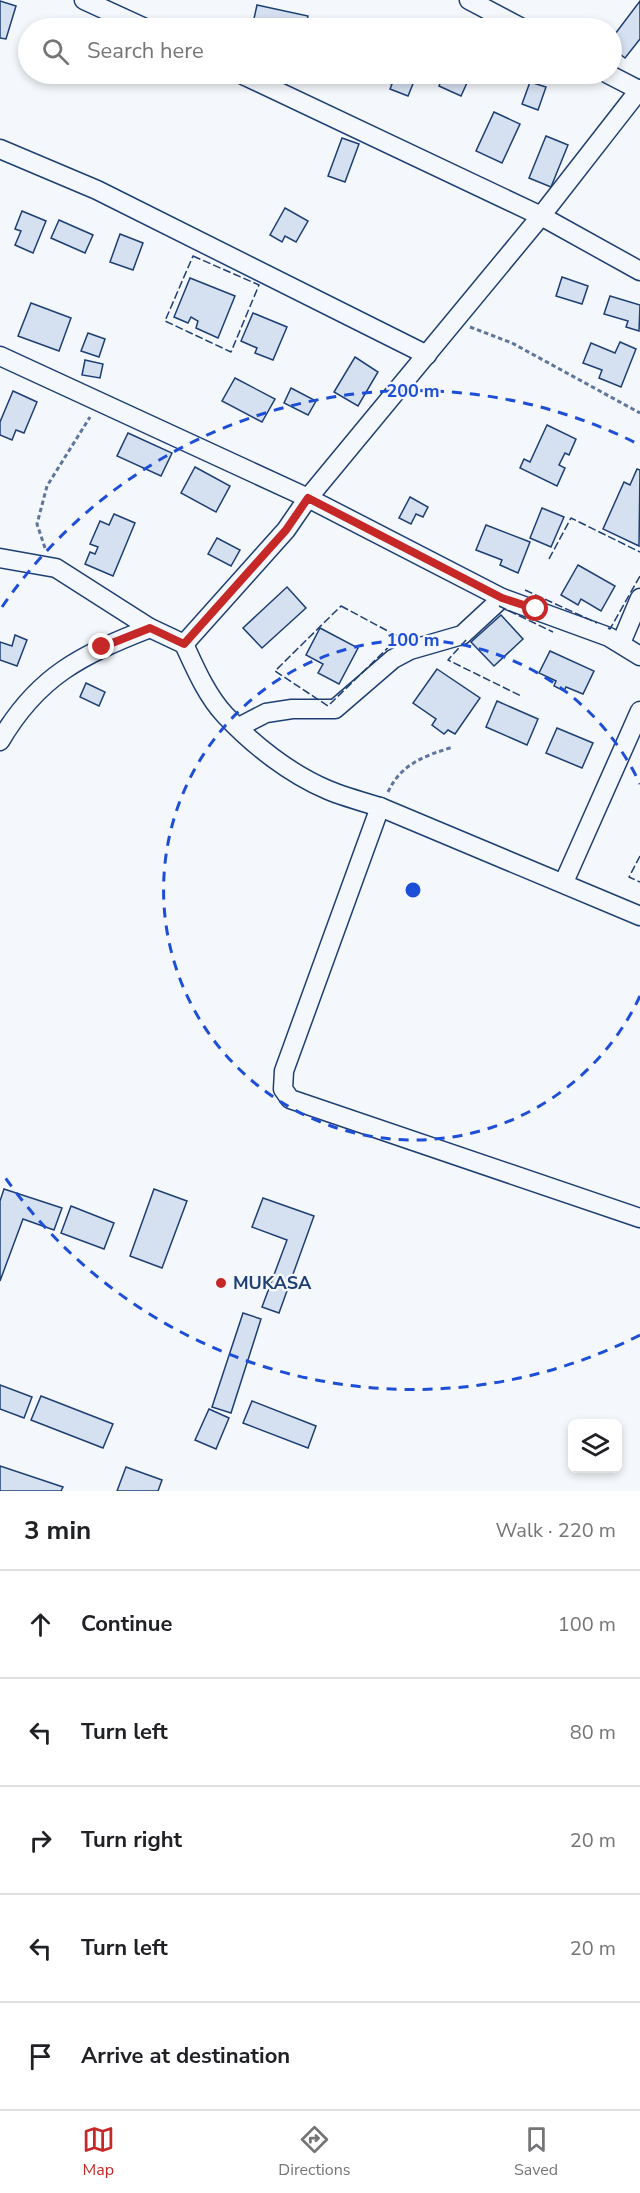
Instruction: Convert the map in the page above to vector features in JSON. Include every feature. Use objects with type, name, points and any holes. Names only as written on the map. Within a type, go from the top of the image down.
[{"type":"street","points":[[84,0],[123,18]]},
{"type":"street","points":[[469,0],[503,18]]},
{"type":"street","points":[[184,644],[286,530],[308,498],[541,216],[640,89],[622,81]]},
{"type":"street","points":[[262,84],[541,216],[640,271]]},
{"type":"street","points":[[0,149],[97,189],[427,355]]},
{"type":"street","points":[[0,356],[308,498],[502,598],[621,643],[640,656]]},
{"type":"street","points":[[0,558],[56,568],[150,628],[184,644],[199,676],[225,714],[294,773],[328,790],[380,807],[564,882],[617,908],[640,916]]},
{"type":"street","points":[[239,727],[266,713],[292,709],[335,709],[393,659],[416,648],[462,635],[502,598]]},
{"type":"street","points":[[621,643],[640,598]]},
{"type":"street","points":[[0,741],[17,712],[46,681],[102,647],[150,628]]},
{"type":"street","points":[[564,882],[640,711]]},
{"type":"street","points":[[380,807],[284,1071],[283,1089],[290,1099],[640,1218]]},
{"type":"path","points":[[454,322],[512,343],[640,413]]},
{"type":"path","points":[[56,568],[37,524],[47,486],[98,402]]},
{"type":"path","points":[[380,807],[395,778],[410,765],[418,759],[453,747]]},
{"type":"building","points":[[0,1],[16,6],[6,39],[0,38]]},
{"type":"building","points":[[640,1],[640,39],[625,58],[622,56],[622,25]]},
{"type":"building","points":[[257,5],[308,16],[308,18],[254,18]]},
{"type":"building","points":[[392,84],[413,84],[408,96],[390,89]]},
{"type":"building","points":[[440,84],[466,84],[461,96],[439,86]]},
{"type":"building","points":[[529,84],[546,87],[538,110],[522,104]]},
{"type":"building","points":[[494,112],[520,124],[502,163],[476,151]]},
{"type":"building","points":[[546,136],[568,145],[551,187],[529,178]]},
{"type":"building","points":[[342,138],[359,144],[345,182],[328,176]]},
{"type":"building","points":[[285,208],[308,221],[296,242],[285,236],[282,242],[270,235]]},
{"type":"building","points":[[22,211],[46,221],[33,253],[15,245],[21,231],[15,229]]},
{"type":"building","points":[[59,220],[93,235],[85,253],[51,238]]},
{"type":"building","points":[[120,234],[143,243],[133,270],[110,262]]},
{"type":"building","points":[[562,277],[588,286],[582,304],[556,296]]},
{"type":"building","points":[[190,278],[235,296],[218,338],[196,328],[198,321],[191,317],[188,323],[174,317]]},
{"type":"building","points":[[610,296],[640,305],[639,331],[626,327],[628,321],[604,314]]},
{"type":"building","points":[[31,303],[71,318],[59,351],[18,336]]},
{"type":"building","points":[[253,313],[287,327],[273,360],[255,353],[257,348],[241,341]]},
{"type":"building","points":[[88,333],[105,339],[99,357],[81,351]]},
{"type":"building","points":[[620,342],[636,349],[621,387],[599,378],[602,370],[583,363],[591,343],[615,353]]},
{"type":"building","points":[[355,357],[378,372],[358,406],[334,392]]},
{"type":"building","points":[[85,360],[103,364],[100,378],[82,375]]},
{"type":"building","points":[[235,378],[275,399],[262,422],[222,401]]},
{"type":"building","points":[[291,388],[316,401],[308,415],[284,403]]},
{"type":"building","points":[[13,391],[37,402],[24,433],[16,430],[12,440],[0,435],[0,422]]},
{"type":"building","points":[[547,425],[576,439],[569,455],[565,453],[559,465],[565,468],[557,486],[520,468],[524,459],[530,462]]},
{"type":"building","points":[[128,433],[172,453],[161,476],[117,456]]},
{"type":"building","points":[[195,467],[230,486],[216,512],[181,493]]},
{"type":"building","points":[[637,469],[640,470],[639,546],[603,529],[624,482],[630,485]]},
{"type":"building","points":[[410,497],[428,507],[423,517],[416,514],[411,524],[399,518]]},
{"type":"building","points":[[542,508],[564,517],[551,547],[530,538]]},
{"type":"building","points":[[114,514],[135,523],[113,576],[85,564],[90,552],[95,554],[98,547],[90,544],[100,521],[109,525]]},
{"type":"building","points":[[486,525],[530,542],[518,573],[500,565],[502,560],[476,550]]},
{"type":"building","points":[[217,538],[240,550],[231,566],[208,554]]},
{"type":"building","points":[[578,565],[615,586],[601,611],[581,599],[578,605],[561,595]]},
{"type":"building","points":[[287,587],[306,608],[262,648],[243,628]]},
{"type":"building","points":[[501,615],[523,639],[494,666],[471,642]]},
{"type":"building","points":[[320,628],[358,648],[339,684],[318,673],[323,664],[306,655]]},
{"type":"building","points":[[15,635],[27,640],[17,666],[0,660],[0,642],[12,646]]},
{"type":"building","points":[[550,651],[594,671],[583,694],[566,687],[564,691],[554,686],[556,681],[539,673]]},
{"type":"building","points":[[437,669],[480,698],[455,734],[448,730],[444,734],[432,725],[436,719],[413,703]]},
{"type":"building","points":[[86,683],[105,692],[99,706],[80,697]]},
{"type":"building","points":[[497,701],[538,719],[527,745],[486,727]]},
{"type":"building","points":[[557,728],[593,743],[582,768],[546,753]]},
{"type":"building","points":[[4,1189],[62,1208],[54,1230],[23,1219],[0,1281],[0,1201]]},
{"type":"building","points":[[154,1189],[187,1201],[162,1268],[130,1256]]},
{"type":"building","points":[[263,1198],[314,1216],[279,1313],[262,1307],[287,1240],[252,1227]]},
{"type":"building","points":[[71,1206],[114,1223],[104,1249],[61,1233]]},
{"type":"building","points":[[243,1313],[261,1319],[231,1413],[212,1407]]},
{"type":"building","points":[[0,1385],[32,1397],[24,1418],[0,1409]]},
{"type":"building","points":[[41,1396],[113,1424],[103,1448],[31,1420]]},
{"type":"building","points":[[252,1401],[316,1426],[308,1448],[243,1423]]},
{"type":"building","points":[[209,1409],[229,1418],[216,1449],[195,1440]]},
{"type":"building","points":[[0,1466],[63,1487],[61,1491],[0,1491]]},
{"type":"building","points":[[126,1467],[162,1480],[158,1491],[117,1491]]},
{"type":"fence","points":[[193,256],[259,285],[231,352],[165,321],[193,256]]},
{"type":"fence","points":[[549,559],[571,518],[640,552]]},
{"type":"fence","points":[[608,628],[610,629],[640,576]]},
{"type":"fence","points":[[525,590],[597,623]]},
{"type":"fence","points":[[341,606],[399,637],[328,706],[275,671],[341,606]]},
{"type":"fence","points":[[499,606],[553,632]]},
{"type":"fence","points":[[466,640],[448,660],[521,696]]},
{"type":"fence","points":[[640,856],[629,877],[640,882]]},
{"type":"place","name":"MUKASA","points":[[221,1283]]},
{"type":"route","points":[[102,647],[150,628],[184,644],[286,530],[308,498],[502,598],[536,609]]}]
